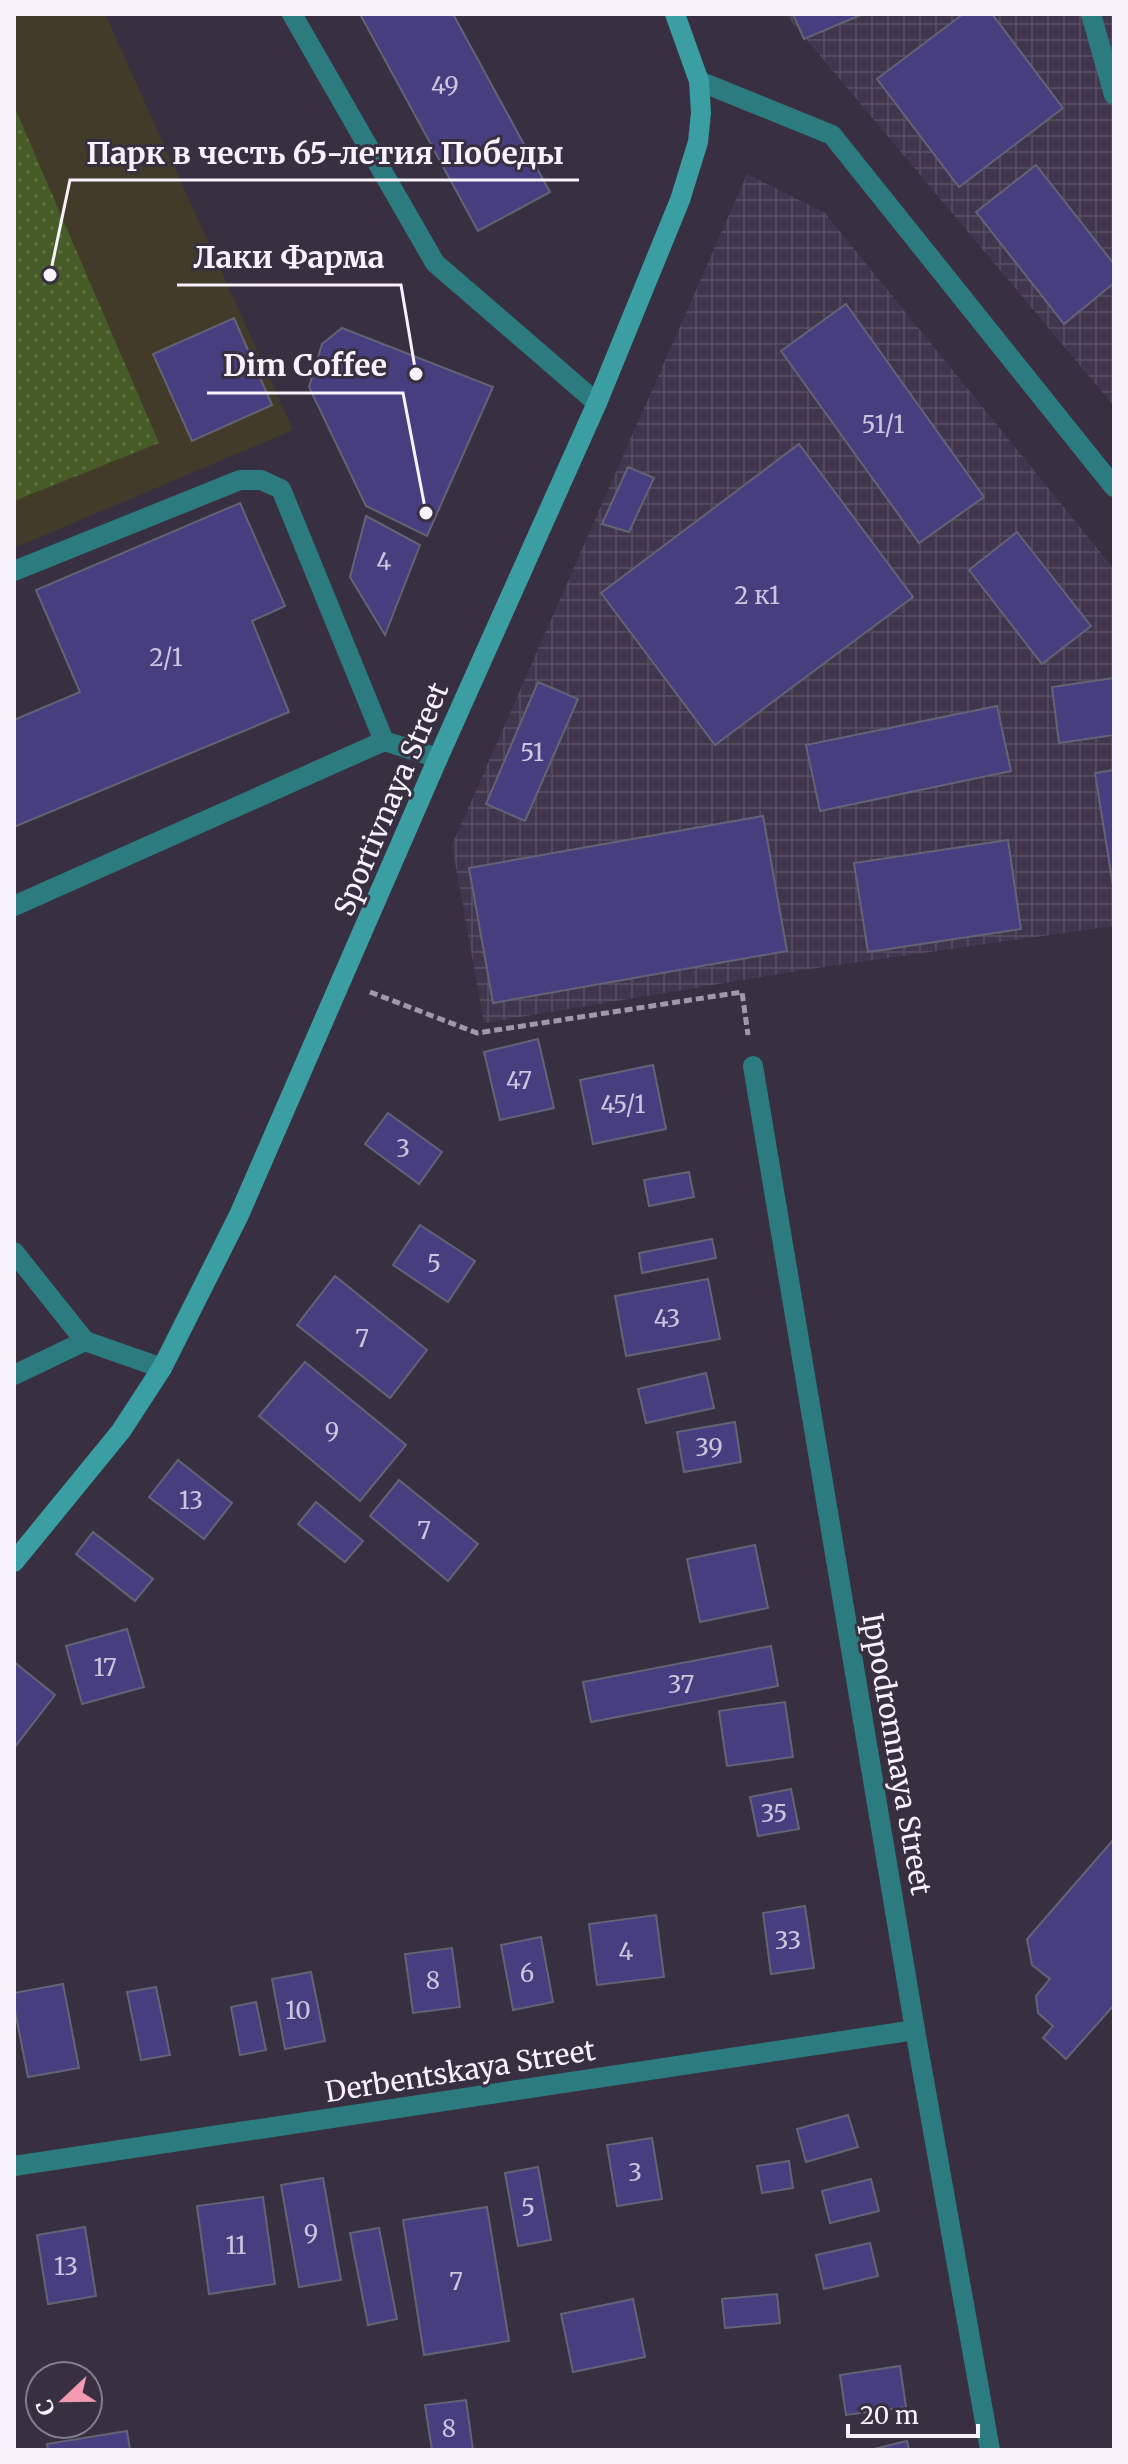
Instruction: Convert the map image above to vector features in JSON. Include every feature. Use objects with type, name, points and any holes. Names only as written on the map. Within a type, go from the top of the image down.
[{"type":"main road","name":"Sportivnaya Street","points":[[14,1562],[121,1431],[162,1368],[239,1215],[597,403],[680,200],[698,142],[701,113],[699,81],[675,14]]},
{"type":"street","points":[[292,14],[435,263],[597,403]]},
{"type":"street","points":[[1091,14],[1114,95]]},
{"type":"street","points":[[699,81],[832,135],[1114,487]]},
{"type":"street","points":[[14,571],[240,480],[261,480],[281,489],[384,741]]},
{"type":"street","points":[[14,906],[384,741],[438,758]]},
{"type":"street","name":"Ippodromnaya Street","points":[[753,1066],[915,2030],[990,2450]]},
{"type":"street","points":[[14,1252],[85,1341],[162,1368]]},
{"type":"street","points":[[14,1375],[85,1341]]},
{"type":"street","name":"Derbentskaya Street","points":[[14,2166],[915,2030]]},
{"type":"path","points":[[343,981],[477,1033],[742,992],[753,1066]]},
{"type":"shaded area","points":[[14,14],[105,14],[293,430],[14,548]]},
{"type":"shaded area","points":[[785,14],[1114,14],[1114,406]]},
{"type":"shaded area","points":[[747,174],[825,213],[1114,569],[1114,926],[803,970],[484,1023],[452,845]]},
{"type":"green space","points":[[14,106],[159,443],[14,501]]},
{"type":"building","points":[[360,14],[453,14],[550,192],[478,231]]},
{"type":"building","points":[[793,14],[863,14],[804,39]]},
{"type":"building","points":[[963,14],[992,14],[1063,108],[959,187],[877,79]]},
{"type":"building","points":[[1036,165],[1114,264],[1114,283],[1064,324],[976,212]]},
{"type":"building","points":[[846,304],[984,497],[919,543],[781,351]]},
{"type":"building","points":[[234,318],[272,405],[192,441],[153,354]]},
{"type":"building","points":[[342,328],[493,387],[427,536],[366,506],[309,387],[322,344]]},
{"type":"building","points":[[799,444],[913,597],[715,745],[601,593]]},
{"type":"building","points":[[628,467],[654,478],[629,532],[602,524]]},
{"type":"building","points":[[240,503],[285,606],[252,621],[289,712],[14,827],[14,720],[80,692],[36,590]]},
{"type":"building","points":[[366,516],[420,545],[385,635],[350,577]]},
{"type":"building","points":[[1017,532],[1091,626],[1042,664],[969,570]]},
{"type":"building","points":[[1114,678],[1114,735],[1059,743],[1052,687]]},
{"type":"building","points":[[538,682],[578,699],[525,821],[486,804]]},
{"type":"building","points":[[997,706],[1011,771],[820,811],[806,745]]},
{"type":"building","points":[[1114,770],[1114,886],[1113,886],[1095,773]]},
{"type":"building","points":[[763,816],[787,951],[493,1003],[469,868]]},
{"type":"building","points":[[1008,840],[1021,929],[868,952],[854,863]]},
{"type":"building","points":[[538,1039],[554,1108],[500,1120],[484,1052]]},
{"type":"building","points":[[653,1065],[666,1129],[593,1144],[580,1080]]},
{"type":"building","points":[[388,1113],[442,1152],[419,1184],[365,1144]]},
{"type":"building","points":[[689,1172],[694,1197],[649,1206],[644,1180]]},
{"type":"building","points":[[420,1225],[475,1261],[448,1302],[393,1265]]},
{"type":"building","points":[[712,1239],[716,1258],[642,1273],[639,1253]]},
{"type":"building","points":[[335,1276],[427,1350],[390,1398],[297,1325]]},
{"type":"building","points":[[708,1279],[720,1339],[626,1356],[615,1296]]},
{"type":"building","points":[[305,1362],[406,1445],[360,1501],[259,1416]]},
{"type":"building","points":[[706,1373],[714,1408],[646,1423],[638,1389]]},
{"type":"building","points":[[735,1422],[741,1462],[684,1472],[677,1432]]},
{"type":"building","points":[[178,1460],[232,1503],[204,1539],[149,1497]]},
{"type":"building","points":[[399,1480],[478,1544],[448,1581],[370,1516]]},
{"type":"building","points":[[316,1502],[363,1541],[345,1562],[298,1524]]},
{"type":"building","points":[[93,1532],[153,1579],[135,1601],[76,1554]]},
{"type":"building","points":[[755,1545],[768,1608],[700,1622],[687,1559]]},
{"type":"building","points":[[127,1629],[144,1687],[82,1704],[66,1646]]},
{"type":"building","points":[[771,1646],[778,1686],[591,1722],[583,1682]]},
{"type":"building","points":[[14,1662],[55,1695],[14,1748]]},
{"type":"building","points":[[785,1702],[793,1757],[727,1766],[719,1711]]},
{"type":"building","points":[[791,1789],[799,1829],[758,1836],[750,1797]]},
{"type":"building","points":[[1114,1839],[1114,2005],[1066,2059],[1043,2038],[1053,2026],[1038,2013],[1036,1996],[1050,1979],[1032,1965],[1027,1939]]},
{"type":"building","points":[[805,1906],[814,1968],[771,1974],[763,1913]]},
{"type":"building","points":[[656,1915],[664,1977],[597,1985],[589,1924]]},
{"type":"building","points":[[541,1937],[553,2002],[513,2010],[501,1945]]},
{"type":"building","points":[[452,1948],[460,2007],[413,2013],[405,1954]]},
{"type":"building","points":[[311,1972],[325,2041],[285,2049],[272,1979]]},
{"type":"building","points":[[63,1984],[79,2068],[28,2077],[14,1993]]},
{"type":"building","points":[[156,1987],[170,2055],[141,2060],[127,1992]]},
{"type":"building","points":[[256,2002],[266,2050],[240,2055],[231,2007]]},
{"type":"building","points":[[848,2115],[858,2147],[806,2162],[797,2129]]},
{"type":"building","points":[[652,2138],[662,2199],[617,2206],[607,2145]]},
{"type":"building","points":[[789,2161],[793,2188],[762,2193],[757,2166]]},
{"type":"building","points":[[538,2167],[551,2240],[518,2246],[505,2173]]},
{"type":"building","points":[[323,2178],[341,2280],[299,2287],[281,2185]]},
{"type":"building","points":[[871,2179],[879,2211],[830,2223],[822,2191]]},
{"type":"building","points":[[263,2197],[275,2284],[209,2294],[197,2206]]},
{"type":"building","points":[[487,2207],[509,2341],[424,2355],[403,2220]]},
{"type":"building","points":[[85,2227],[96,2296],[48,2304],[37,2235]]},
{"type":"building","points":[[379,2228],[397,2319],[368,2325],[350,2233]]},
{"type":"building","points":[[870,2243],[878,2276],[824,2289],[816,2255]]},
{"type":"building","points":[[777,2294],[780,2323],[725,2328],[722,2299]]},
{"type":"building","points":[[633,2299],[645,2357],[573,2372],[561,2314]]},
{"type":"building","points":[[900,2366],[906,2407],[846,2415],[840,2375]]},
{"type":"building","points":[[466,2400],[473,2450],[432,2450],[425,2405]]},
{"type":"building","points":[[127,2431],[130,2450],[48,2450],[47,2444],[104,2440],[104,2435]]},
{"type":"building","points":[[907,2441],[909,2450],[870,2450]]},
{"type":"place","name":"Парк в честь 65-летия Победы","points":[[50,275]]},
{"type":"place","name":"Лаки Фарма","points":[[416,374]]},
{"type":"place","name":"Dim Coffee","points":[[426,513]]}]
